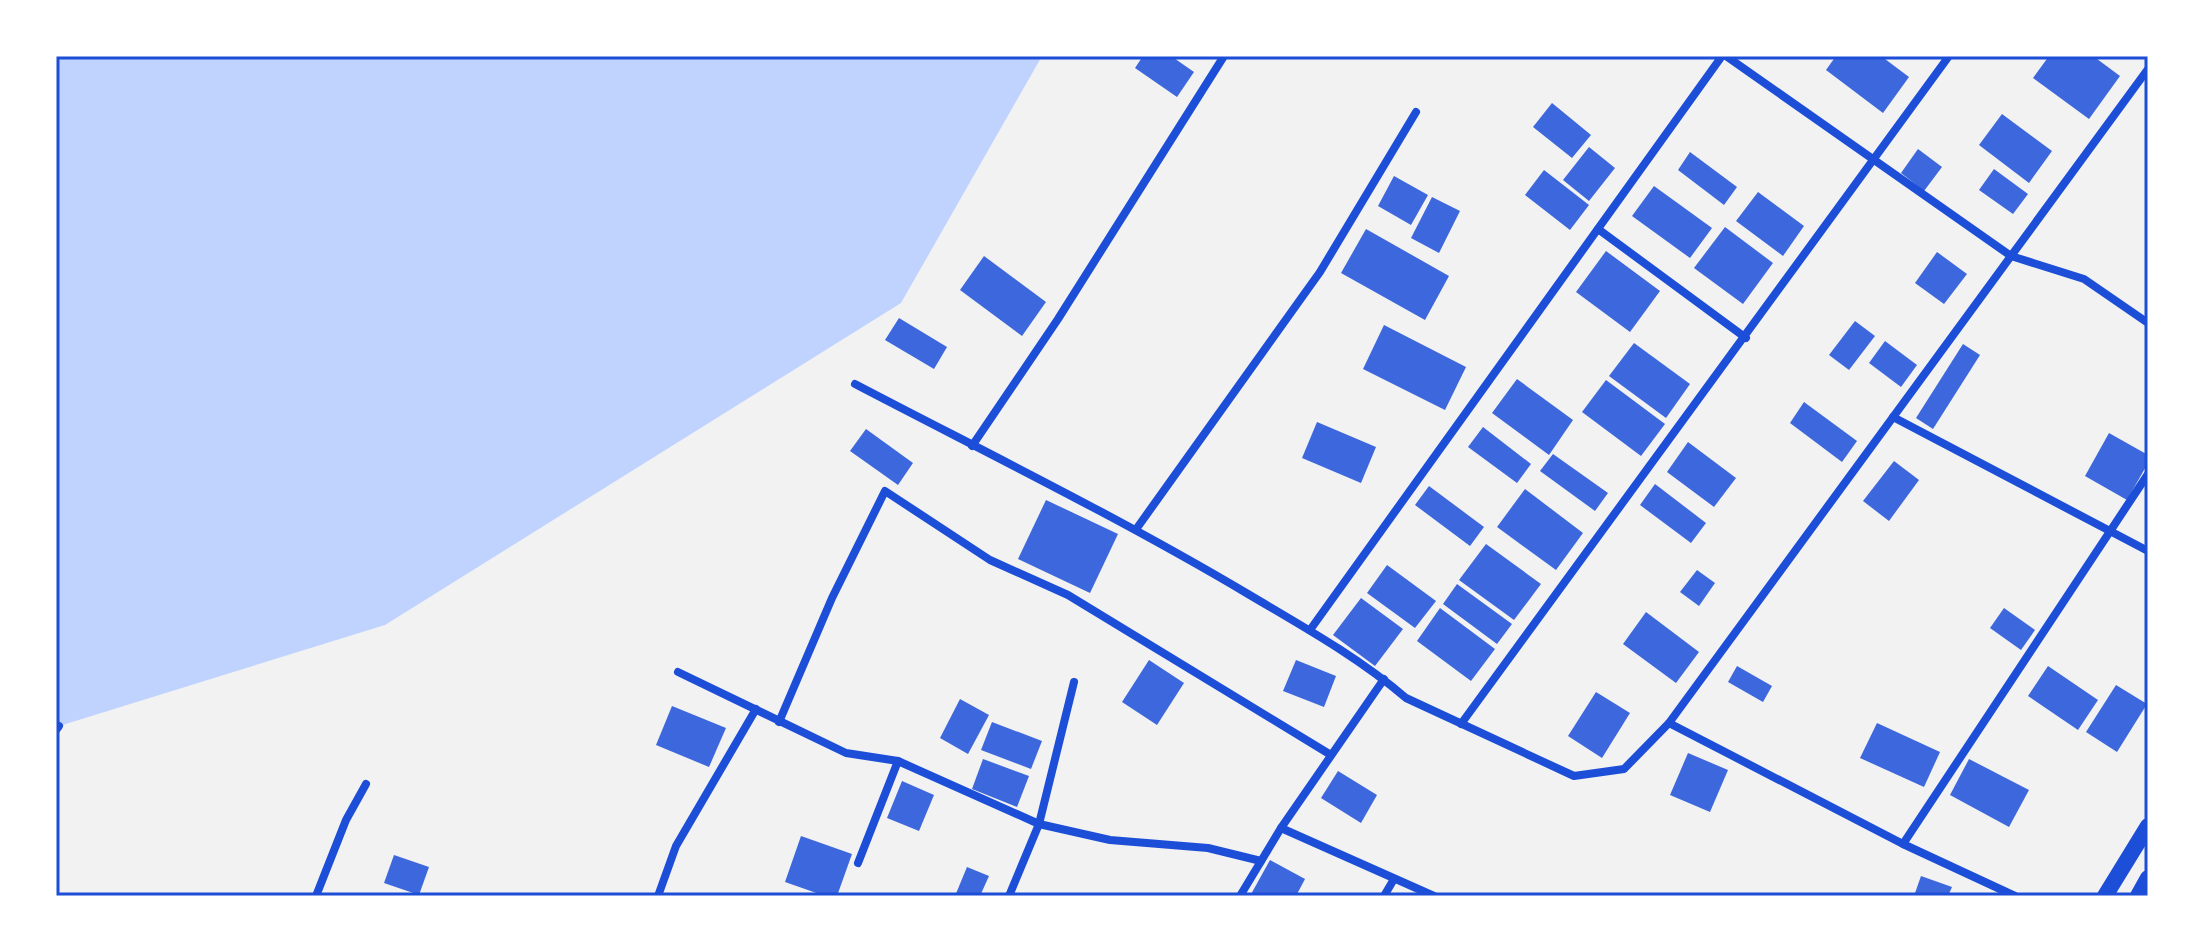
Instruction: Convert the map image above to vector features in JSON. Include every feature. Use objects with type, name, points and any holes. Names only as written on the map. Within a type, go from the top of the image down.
[{"type":"main road","points":[[2105,896],[2148,826]]},
{"type":"street","points":[[972,446],[1058,319],[1224,56]]},
{"type":"street","points":[[1310,630],[1724,56],[2011,256],[2084,279],[2148,323]]},
{"type":"street","points":[[1461,724],[1874,163],[1949,56]]},
{"type":"street","points":[[855,384],[1137,528],[1310,630],[1384,679],[1406,698],[1574,776],[1624,769],[1669,723],[2148,69]]},
{"type":"street","points":[[1137,528],[1320,272],[1416,112]]},
{"type":"street","points":[[1598,229],[1746,338]]},
{"type":"street","points":[[1893,417],[2148,551]]},
{"type":"street","points":[[1903,844],[2148,474]]},
{"type":"street","points":[[779,722],[832,598],[885,491],[990,560],[1068,595],[1331,755]]},
{"type":"street","points":[[678,672],[846,753],[898,761],[1039,824],[1110,840],[1208,848],[1261,861]]},
{"type":"street","points":[[1240,896],[1281,828],[1384,679]]},
{"type":"street","points":[[1009,896],[1039,824],[1074,682]]},
{"type":"street","points":[[658,896],[676,846],[756,709]]},
{"type":"street","points":[[1669,723],[1903,844],[2015,896]]},
{"type":"street","points":[[858,863],[898,761]]},
{"type":"street","points":[[316,896],[346,820],[366,784]]},
{"type":"street","points":[[1281,828],[1434,896]]},
{"type":"street","points":[[1384,896],[1394,879]]},
{"type":"water","points":[[56,56],[1042,56],[901,303],[385,625],[56,727]]},
{"type":"building","points":[[1143,56],[1171,56],[1194,72],[1177,97],[1135,68]]},
{"type":"building","points":[[1836,56],[1881,56],[1909,77],[1883,113],[1826,70]]},
{"type":"building","points":[[2049,56],[2093,56],[2120,76],[2089,119],[2033,78]]},
{"type":"building","points":[[1552,103],[1591,135],[1572,158],[1533,127]]},
{"type":"building","points":[[2002,114],[2052,151],[2029,183],[1979,145]]},
{"type":"building","points":[[1589,147],[1615,168],[1589,201],[1563,180]]},
{"type":"building","points":[[1918,149],[1942,167],[1924,191],[1901,173]]},
{"type":"building","points":[[1690,152],[1737,187],[1724,205],[1678,170]]},
{"type":"building","points":[[1994,169],[2028,194],[2013,214],[1979,190]]},
{"type":"building","points":[[1544,170],[1589,205],[1570,230],[1525,195]]},
{"type":"building","points":[[1394,176],[1428,195],[1411,225],[1378,206]]},
{"type":"building","points":[[1654,186],[1712,228],[1690,258],[1632,216]]},
{"type":"building","points":[[1758,192],[1804,226],[1783,256],[1736,221]]},
{"type":"building","points":[[1432,197],[1460,211],[1439,253],[1411,238]]},
{"type":"building","points":[[1725,227],[1773,263],[1743,304],[1694,268]]},
{"type":"building","points":[[1366,229],[1449,276],[1425,320],[1341,273]]},
{"type":"building","points":[[1606,251],[1660,291],[1630,332],[1576,292]]},
{"type":"building","points":[[1937,252],[1967,274],[1944,304],[1915,283]]},
{"type":"building","points":[[984,256],[1046,302],[1022,336],[960,290]]},
{"type":"building","points":[[899,318],[947,347],[934,369],[885,340]]},
{"type":"building","points":[[1855,321],[1875,336],[1849,370],[1829,355]]},
{"type":"building","points":[[1384,325],[1466,367],[1445,410],[1363,369]]},
{"type":"building","points":[[1885,341],[1917,365],[1901,387],[1869,363]]},
{"type":"building","points":[[1634,343],[1690,384],[1666,418],[1609,376]]},
{"type":"building","points":[[1963,344],[1980,355],[1933,429],[1916,418]]},
{"type":"building","points":[[1517,379],[1573,420],[1549,455],[1492,413]]},
{"type":"building","points":[[1606,380],[1665,424],[1641,456],[1582,412]]},
{"type":"building","points":[[1804,402],[1857,441],[1842,462],[1790,423]]},
{"type":"building","points":[[1317,422],[1376,447],[1361,483],[1302,458]]},
{"type":"building","points":[[1483,427],[1531,464],[1517,483],[1468,447]]},
{"type":"building","points":[[866,429],[913,463],[898,485],[850,451]]},
{"type":"building","points":[[2109,433],[2148,455],[2148,463],[2127,500],[2085,476]]},
{"type":"building","points":[[1688,442],[1736,478],[1714,507],[1667,472]]},
{"type":"building","points":[[1553,454],[1608,493],[1595,511],[1540,471]]},
{"type":"building","points":[[1894,461],[1919,480],[1889,521],[1863,501]]},
{"type":"building","points":[[1655,484],[1706,523],[1691,543],[1640,505]]},
{"type":"building","points":[[1429,486],[1484,527],[1470,546],[1415,505]]},
{"type":"building","points":[[1525,489],[1583,533],[1556,570],[1497,527]]},
{"type":"building","points":[[1046,500],[1118,534],[1090,593],[1018,559]]},
{"type":"building","points":[[1486,544],[1541,584],[1514,620],[1459,580]]},
{"type":"building","points":[[1387,565],[1436,601],[1415,628],[1367,593]]},
{"type":"building","points":[[1697,570],[1715,583],[1699,606],[1680,592]]},
{"type":"building","points":[[1457,584],[1512,624],[1497,644],[1443,604]]},
{"type":"building","points":[[1361,598],[1403,629],[1375,666],[1333,635]]},
{"type":"building","points":[[1440,608],[1495,649],[1471,681],[1417,641]]},
{"type":"building","points":[[2004,608],[2035,630],[2021,650],[1990,628]]},
{"type":"building","points":[[1646,612],[1699,652],[1676,683],[1623,644]]},
{"type":"building","points":[[1149,660],[1184,683],[1157,725],[1122,702]]},
{"type":"building","points":[[1296,660],[1336,676],[1324,707],[1283,691]]},
{"type":"building","points":[[1737,666],[1772,686],[1763,702],[1728,682]]},
{"type":"building","points":[[2048,666],[2098,700],[2078,730],[2028,696]]},
{"type":"building","points":[[2116,685],[2147,704],[2117,752],[2086,732]]},
{"type":"building","points":[[1596,692],[1630,713],[1602,758],[1568,736]]},
{"type":"building","points":[[960,699],[989,715],[968,754],[940,738]]},
{"type":"building","points":[[672,706],[726,728],[709,767],[656,745]]},
{"type":"building","points":[[992,722],[1042,741],[1031,769],[981,750]]},
{"type":"building","points":[[1877,723],[1940,752],[1924,787],[1860,758]]},
{"type":"building","points":[[1688,753],[1728,770],[1710,812],[1670,795]]},
{"type":"building","points":[[983,759],[1029,776],[1017,807],[972,789]]},
{"type":"building","points":[[1969,759],[2029,790],[2009,827],[1950,795]]},
{"type":"building","points":[[1338,771],[1377,795],[1361,823],[1321,798]]},
{"type":"building","points":[[902,781],[934,795],[919,831],[887,818]]},
{"type":"building","points":[[801,836],[852,854],[837,896],[825,896],[785,882]]},
{"type":"building","points":[[394,855],[429,867],[419,895],[384,883]]},
{"type":"building","points":[[1270,860],[1305,879],[1296,896],[1250,896]]},
{"type":"building","points":[[967,867],[989,876],[980,896],[955,896]]},
{"type":"building","points":[[1921,876],[1952,887],[1948,896],[1914,896]]}]
